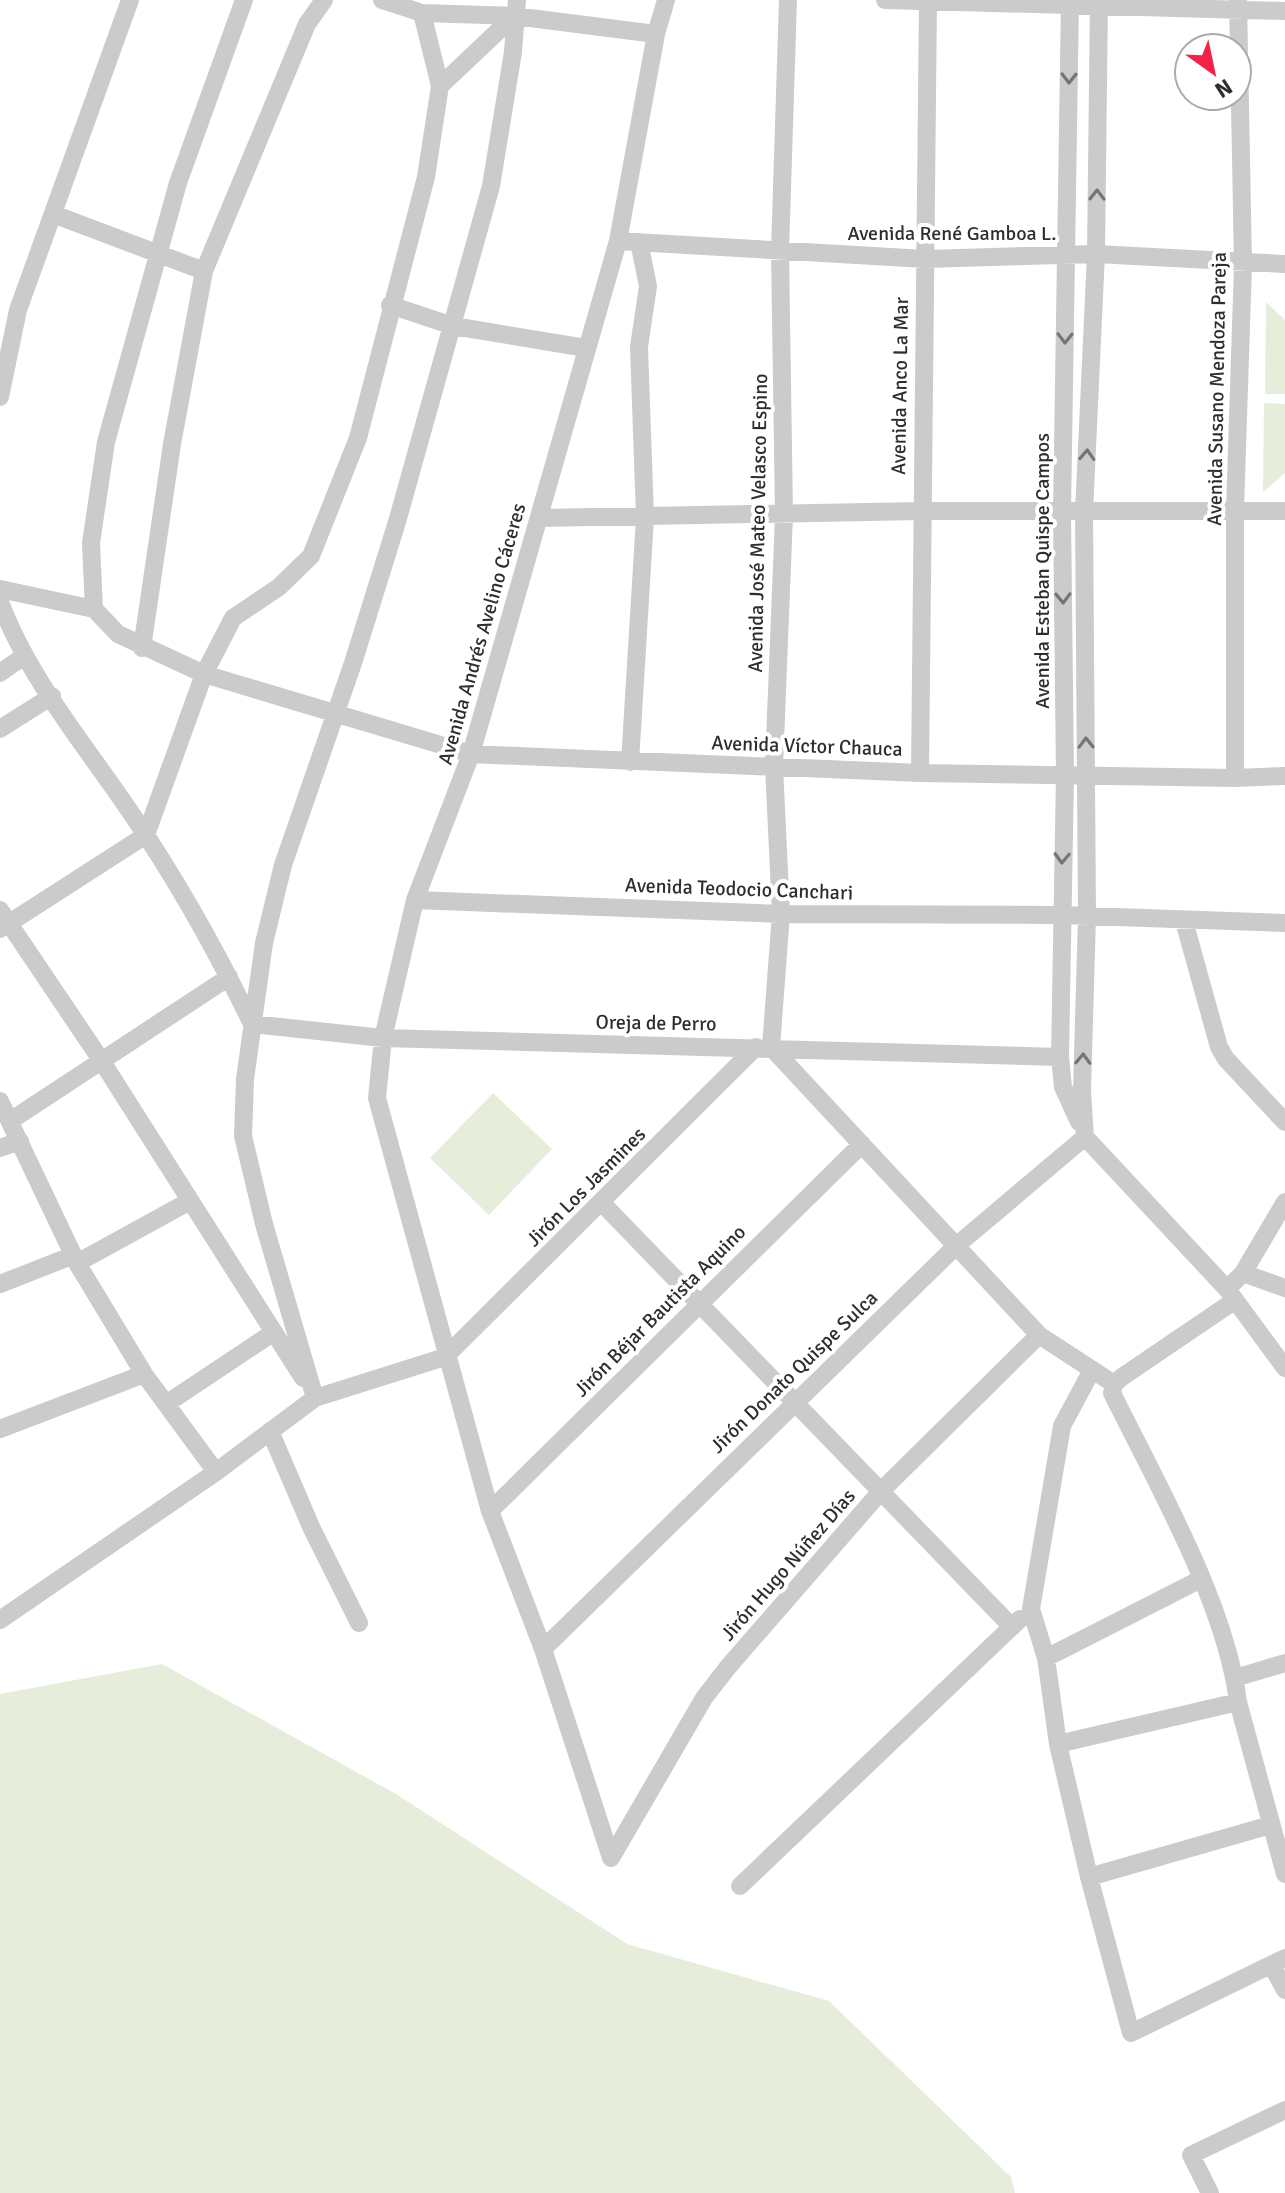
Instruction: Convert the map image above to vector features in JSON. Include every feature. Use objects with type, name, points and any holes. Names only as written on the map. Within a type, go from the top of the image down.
[{"type":"street","points":[[0,397],[18,310],[130,0]]},
{"type":"street","points":[[0,589],[94,609],[91,543],[106,442],[178,183],[244,0]]},
{"type":"street","points":[[142,648],[172,444],[204,271],[307,24],[324,0]]},
{"type":"street","points":[[382,0],[422,13],[515,8],[656,34]]},
{"type":"street","name":"Avenida Andrés Avelino Cáceres","points":[[611,1858],[543,1649],[490,1511],[445,1357],[377,1098],[383,1038],[415,900],[471,754],[618,241],[656,34],[666,0]]},
{"type":"street","name":"Avenida José Mateo Velasco Espino","points":[[763,1047],[781,914],[774,766],[784,515],[780,251],[788,0]]},
{"type":"street","points":[[885,0],[1238,5],[1285,11]]},
{"type":"street","name":"Avenida Anco La Mar","points":[[920,773],[920,511],[928,2]]},
{"type":"street","name":"Avenida Esteban Quispe Campos","points":[[1070,2],[1062,512],[1065,775],[1060,1057],[1063,1087],[1085,1137],[1230,1295],[1285,1368]]},
{"type":"street","points":[[1085,1137],[1082,1091],[1087,916],[1084,512],[1096,254],[1099,3]]},
{"type":"street","name":"Avenida Susano Mendoza Pareja","points":[[1235,778],[1235,509],[1243,265],[1238,5]]},
{"type":"street","points":[[440,86],[515,8]]},
{"type":"street","points":[[315,1398],[264,1224],[243,1136],[245,1079],[252,1024],[264,943],[283,865],[353,663],[397,522],[491,186],[513,52],[515,8]]},
{"type":"street","points":[[315,1398],[188,1202],[101,1060],[3,921],[146,835],[204,674],[233,618],[279,587],[311,556],[358,438],[390,305],[426,177],[440,86],[422,13]]},
{"type":"street","points":[[53,214],[204,271]]},
{"type":"street","name":"Avenida René Gamboa L.","points":[[618,241],[925,259],[1096,254],[1243,265],[1285,264]]},
{"type":"street","points":[[630,762],[645,518],[639,347],[648,286],[639,242]]},
{"type":"street","points":[[390,305],[453,326],[586,348]]},
{"type":"street","points":[[539,518],[920,511],[1285,511]]},
{"type":"street","points":[[0,602],[24,656],[146,835],[229,977],[252,1024]]},
{"type":"street","name":"Avenida Víctor Chauca","points":[[94,609],[118,634],[142,648],[204,674],[471,754],[920,773],[1235,778],[1285,776]]},
{"type":"street","points":[[0,673],[24,656]]},
{"type":"street","points":[[0,729],[52,696]]},
{"type":"street","name":"Avenida Teodocio Canchari","points":[[415,900],[781,914],[1061,915],[1285,923]]},
{"type":"street","points":[[1184,921],[1219,1047],[1226,1059],[1285,1122]]},
{"type":"street","points":[[10,1121],[229,977]]},
{"type":"street","name":"Oreja de Perro","points":[[252,1024],[383,1038],[1060,1057]]},
{"type":"street","points":[[763,1047],[862,1144],[1039,1335],[1114,1384]]},
{"type":"street","name":"Jirón Los Jasmines","points":[[445,1357],[763,1047]]},
{"type":"street","points":[[0,1101],[76,1259],[144,1374],[216,1472]]},
{"type":"street","name":"Jirón Donato Quispe Sulca","points":[[543,1649],[956,1246],[1085,1137]]},
{"type":"street","points":[[0,1148],[20,1141]]},
{"type":"street","name":"Jirón Béjar Bautista Aquino","points":[[490,1511],[697,1303],[862,1144]]},
{"type":"street","points":[[0,1284],[76,1259],[188,1202]]},
{"type":"street","points":[[1285,1202],[1230,1295],[1114,1384],[1112,1393],[1201,1579],[1235,1678],[1238,1702],[1285,1874]]},
{"type":"street","points":[[602,1203],[1012,1627]]},
{"type":"street","points":[[1243,1273],[1285,1288]]},
{"type":"street","points":[[166,1404],[274,1332]]},
{"type":"street","name":"Jirón Hugo Núñez Días","points":[[611,1858],[704,1698],[882,1490],[1039,1335]]},
{"type":"street","points":[[0,1620],[216,1472],[315,1398],[445,1357]]},
{"type":"street","points":[[1092,1370],[1062,1426],[1031,1609],[1046,1658],[1058,1744],[1089,1877],[1131,2033],[1278,1962],[1285,1990]]},
{"type":"street","points":[[0,1429],[144,1374]]},
{"type":"street","points":[[270,1431],[312,1529],[359,1623]]},
{"type":"street","points":[[1046,1658],[1201,1579]]},
{"type":"street","points":[[740,1886],[1031,1609]]},
{"type":"street","points":[[1235,1678],[1285,1663]]},
{"type":"street","points":[[1058,1744],[1238,1702]]},
{"type":"street","points":[[1089,1877],[1271,1825]]},
{"type":"street","points":[[1210,2193],[1191,2155],[1285,2110]]},
{"type":"green space","points":[[1266,302],[1285,320],[1285,394],[1265,394]]},
{"type":"green space","points":[[1264,403],[1285,404],[1285,473],[1263,492]]},
{"type":"green space","points":[[493,1093],[552,1149],[489,1215],[430,1158]]},
{"type":"green space","points":[[162,1664],[396,1794],[627,1944],[829,2001],[1011,2177],[1015,2193],[0,2193],[0,1694]]}]
